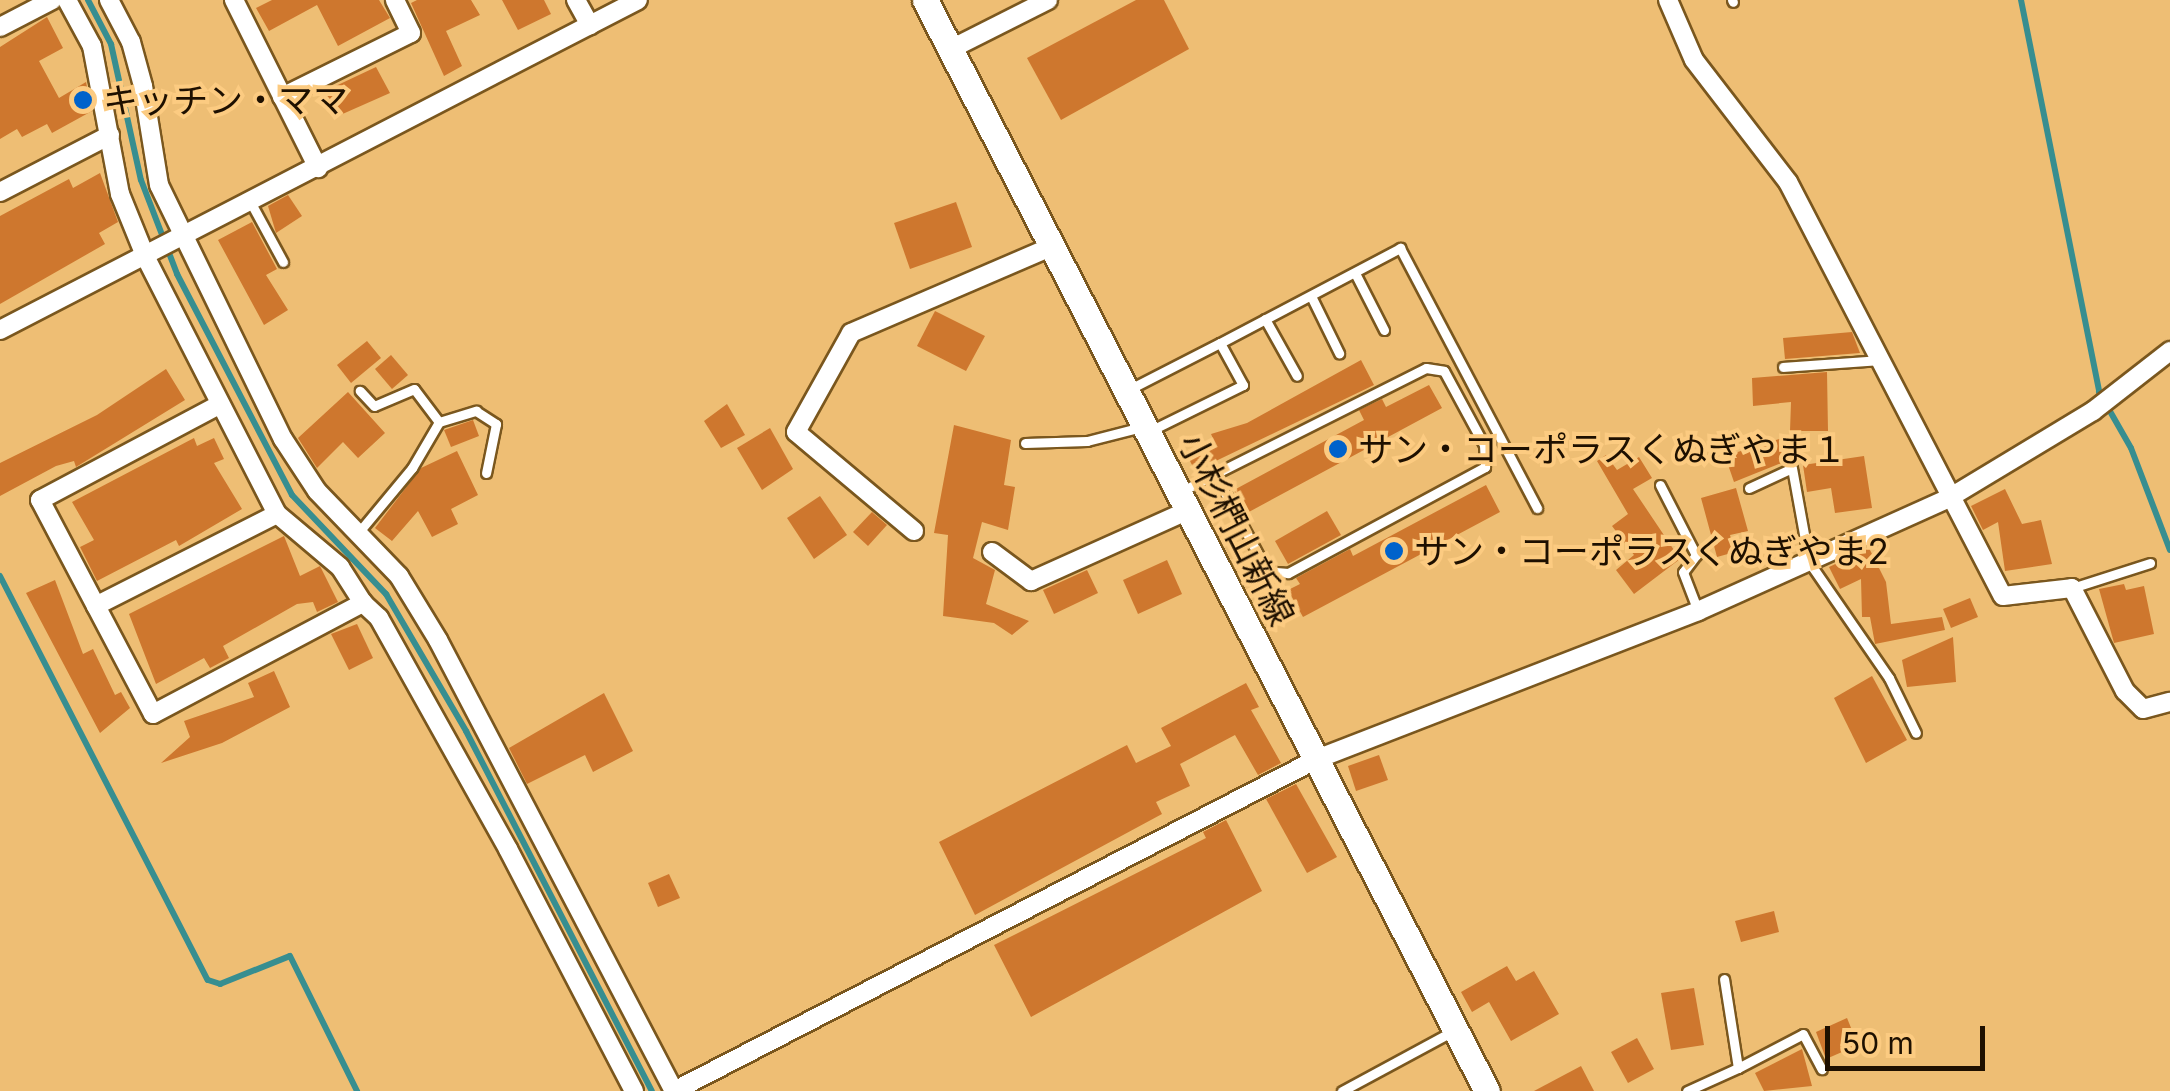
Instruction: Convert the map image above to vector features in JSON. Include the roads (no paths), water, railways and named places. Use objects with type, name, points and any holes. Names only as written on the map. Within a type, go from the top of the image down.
[{"type":"main road","name":"小杉椚山新線","points":[[925,0],[1487,1091]]},
{"type":"street","points":[[0,27],[52,0]]},
{"type":"street","points":[[67,0],[92,46],[120,194],[146,258],[218,405],[277,514],[340,567],[363,603],[378,618],[508,850],[634,1091]]},
{"type":"street","points":[[108,0],[131,42],[160,185],[283,439],[317,491],[399,576],[438,640],[674,1091],[1317,759],[1698,611],[1949,498],[2092,412],[2170,351]]},
{"type":"street","points":[[234,0],[318,168]]},
{"type":"street","points":[[282,97],[411,32],[394,0]]},
{"type":"street","points":[[576,0],[590,25]]},
{"type":"street","points":[[0,330],[146,258],[638,0]]},
{"type":"street","points":[[948,50],[1048,0]]},
{"type":"street","points":[[1668,0],[1694,60],[1788,182],[2003,596],[2072,588],[2125,692],[2143,709],[2170,702]]},
{"type":"street","points":[[0,192],[110,134]]},
{"type":"street","points":[[914,532],[796,432],[851,333],[1052,246]]},
{"type":"street","points":[[218,405],[40,500],[153,714],[363,603]]},
{"type":"street","points":[[992,552],[1032,581],[1182,502]]},
{"type":"street","points":[[96,606],[277,514]]},
{"type":"lane","points":[[251,203],[284,262]]},
{"type":"lane","points":[[1126,391],[1400,248],[1537,508]]},
{"type":"lane","points":[[1355,273],[1384,330]]},
{"type":"lane","points":[[1310,296],[1340,353]]},
{"type":"lane","points":[[1266,319],[1297,376]]},
{"type":"lane","points":[[1025,443],[1087,441],[1146,429],[1243,385],[1220,343]]},
{"type":"lane","points":[[1784,367],[1880,360]]},
{"type":"lane","points":[[1182,502],[1215,474],[1426,368],[1444,371],[1484,446],[1486,467],[1288,573],[1267,570],[1215,474]]},
{"type":"lane","points":[[360,391],[374,406],[414,389],[438,422]]},
{"type":"lane","points":[[358,533],[412,468],[438,422],[476,411],[496,424],[486,472]]},
{"type":"lane","points":[[1748,488],[1792,468],[1809,562],[1889,678],[1916,733]]},
{"type":"lane","points":[[1660,485],[1696,555],[1683,572],[1698,611]]},
{"type":"lane","points":[[2072,588],[2150,564]]},
{"type":"lane","points":[[1724,980],[1738,1068]]},
{"type":"lane","points":[[1342,1091],[1456,1030]]},
{"type":"lane","points":[[1687,1091],[1803,1034],[1822,1069]]},
{"type":"waterway","points":[[88,0],[111,44],[141,180],[177,274],[292,495],[386,594],[466,731],[652,1091]]},
{"type":"waterway","points":[[2021,0],[2099,392],[2131,448],[2170,550]]},
{"type":"waterway","points":[[0,576],[208,980],[220,984],[290,956],[357,1091]]},
{"type":"place","name":"キッチン・ママ","points":[[83,100]]},
{"type":"place","name":"サン・コーポラスくぬぎやま１","points":[[1338,449]]},
{"type":"place","name":"サン・コーポラスくぬぎやま2","points":[[1394,551]]}]
